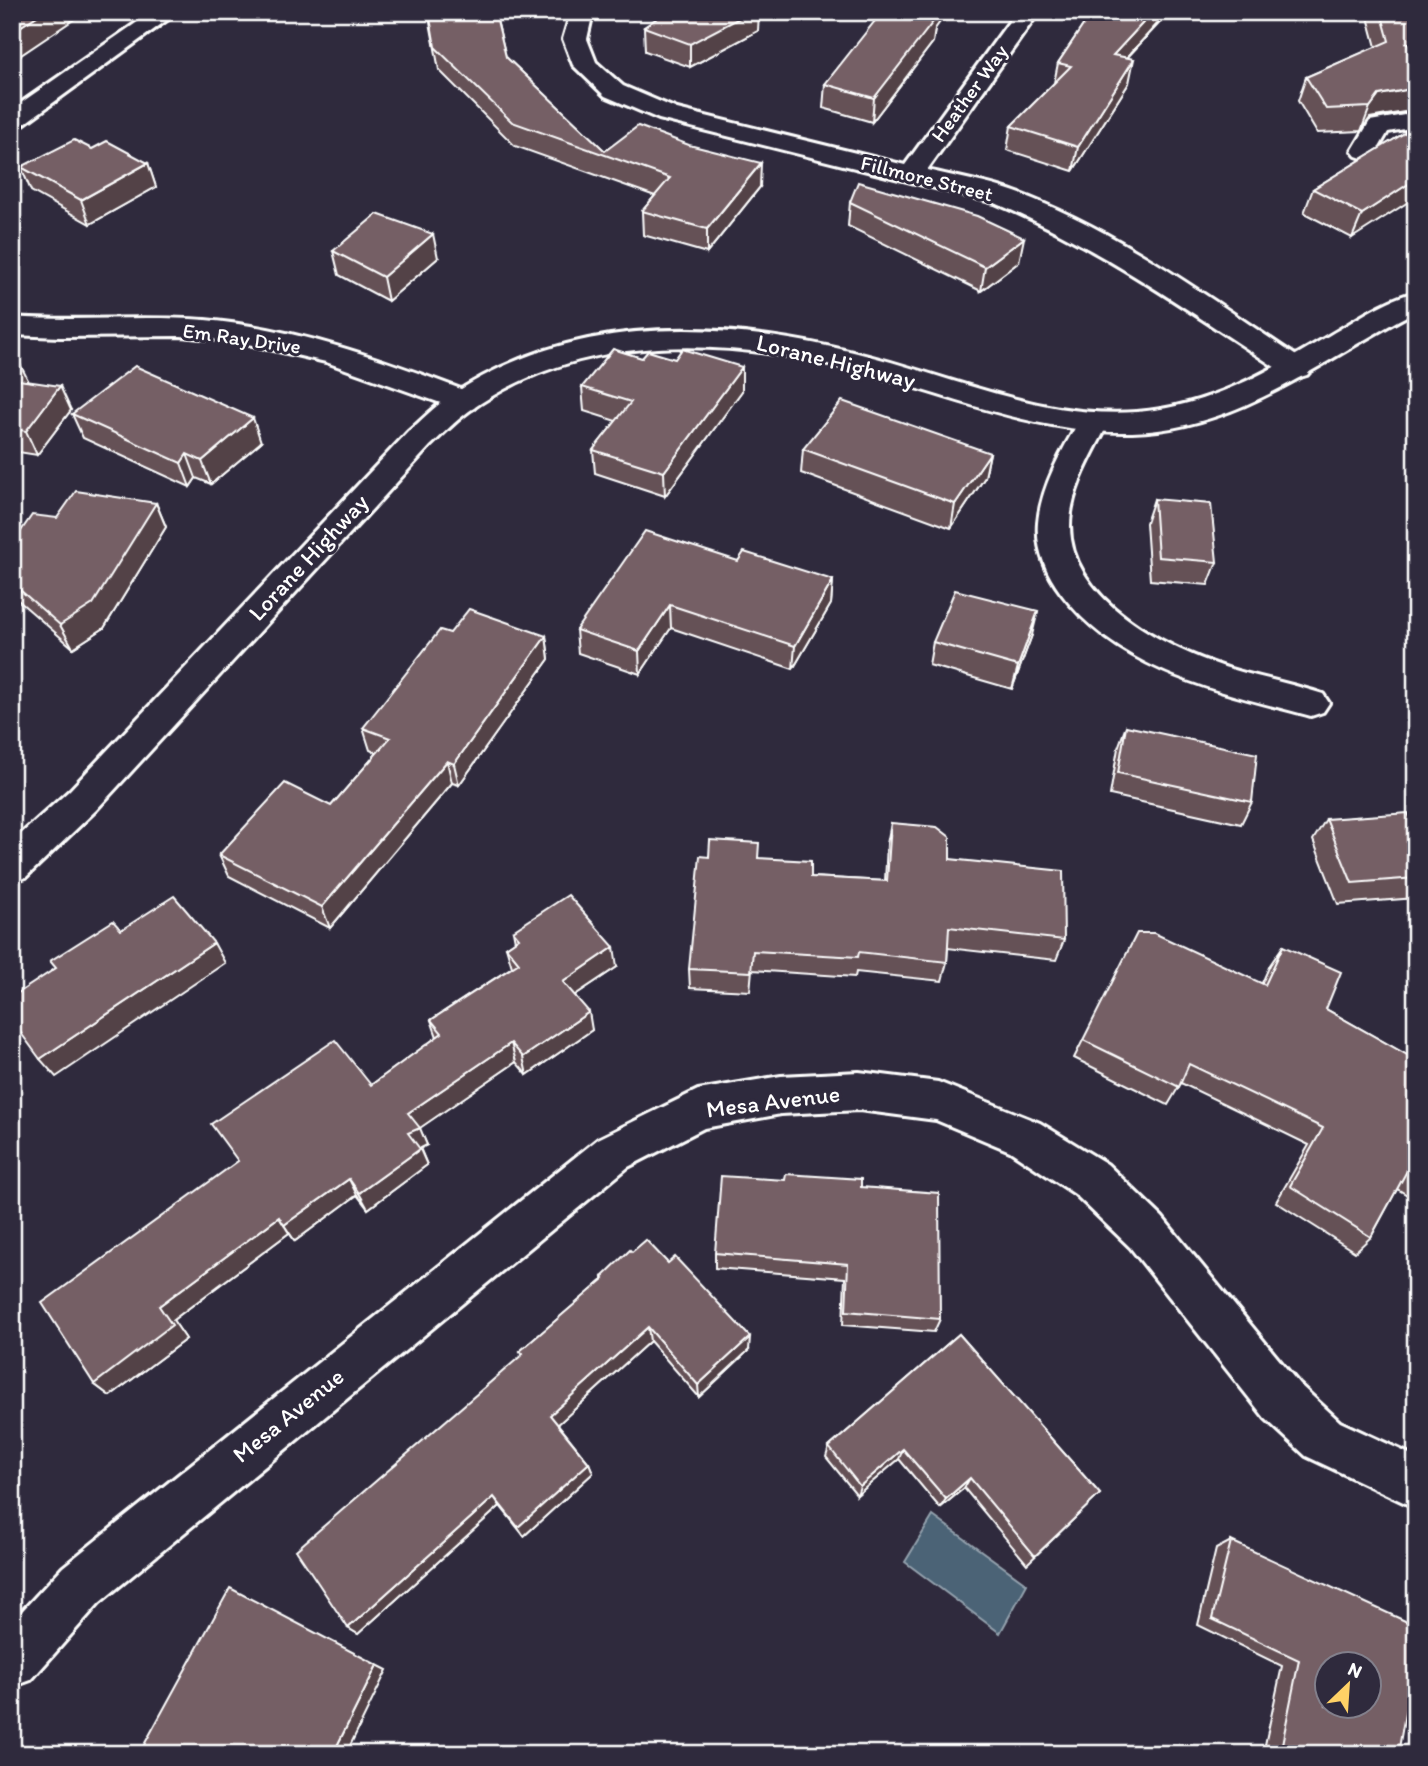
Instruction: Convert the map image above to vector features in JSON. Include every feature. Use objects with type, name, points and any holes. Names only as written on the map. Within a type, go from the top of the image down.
[{"type":"street","points":[[12,121],[167,12]]},
{"type":"street","name":"Fillmore Street","points":[[582,12],[575,39],[585,65],[614,91],[668,114],[1004,197],[1050,215],[1090,235],[1297,369]]},
{"type":"street","name":"Heather Way","points":[[911,174],[1028,12]]},
{"type":"street","points":[[1365,151],[1379,127],[1416,120]]},
{"type":"street","name":"Lorane Highway","points":[[12,866],[83,800],[419,439],[463,401],[517,372],[579,350],[638,338],[690,336],[745,339],[803,348],[866,364],[1036,414],[1094,422],[1135,422],[1180,417],[1217,408],[1253,393],[1416,300]]},
{"type":"street","name":"Em Ray Drive","points":[[12,326],[206,329],[266,338],[328,352],[463,401]]},
{"type":"street","points":[[1094,422],[1058,498],[1054,528],[1058,554],[1070,581],[1093,608],[1122,631],[1162,653],[1203,673],[1311,703]]},
{"type":"street","name":"Mesa Avenue","points":[[12,1661],[81,1585],[612,1153],[698,1110],[781,1095],[859,1091],[938,1101],[1025,1137],[1091,1179],[1146,1233],[1282,1401],[1324,1439],[1416,1483]]},
{"type":"water","points":[[933,1516],[1027,1584],[1000,1633],[905,1562]]},
{"type":"building","points":[[12,12],[43,12],[12,32]]},
{"type":"building","points":[[429,12],[495,12],[506,57],[605,151],[638,126],[689,145],[761,163],[707,229],[642,211],[670,178],[512,122],[435,47]]},
{"type":"building","points":[[666,12],[751,12],[690,44],[644,27]]},
{"type":"building","points":[[882,12],[933,12],[929,17],[936,18],[874,98],[825,84]]},
{"type":"building","points":[[1092,12],[1153,12],[1113,55],[1134,59],[1078,147],[1011,126],[1071,66],[1058,63]]},
{"type":"building","points":[[1381,12],[1416,12],[1416,43],[1407,43],[1416,51],[1416,88],[1379,95],[1370,107],[1326,109],[1306,77],[1389,41]]},
{"type":"building","points":[[1416,126],[1416,179],[1362,214],[1313,189]]},
{"type":"building","points":[[74,140],[92,149],[107,141],[148,163],[81,200],[21,167]]},
{"type":"building","points":[[858,182],[977,216],[1024,238],[985,267],[850,202]]},
{"type":"building","points":[[377,214],[433,234],[383,277],[333,251]]},
{"type":"building","points":[[613,349],[642,358],[648,351],[675,359],[682,349],[742,367],[664,472],[593,450],[631,402],[582,387]]},
{"type":"building","points":[[135,366],[253,418],[202,461],[187,454],[181,463],[72,414]]},
{"type":"building","points":[[12,379],[60,386],[26,431],[12,429]]},
{"type":"building","points":[[842,401],[990,453],[955,504],[803,449]]},
{"type":"building","points":[[76,491],[156,503],[93,604],[60,625],[12,583],[12,544],[32,515],[57,518]]},
{"type":"building","points":[[1154,499],[1211,504],[1217,562],[1158,557]]},
{"type":"building","points":[[645,531],[738,561],[744,552],[833,580],[795,646],[670,605],[639,651],[576,630]]},
{"type":"building","points":[[955,590],[1038,611],[1018,666],[933,642]]},
{"type":"building","points":[[469,609],[546,636],[454,764],[447,761],[322,907],[219,855],[285,783],[331,806],[390,738],[363,728],[440,630],[450,633]]},
{"type":"building","points":[[1126,726],[1257,754],[1252,802],[1118,773]]},
{"type":"building","points":[[1408,813],[1416,831],[1416,878],[1352,883],[1326,819]]},
{"type":"building","points":[[891,823],[937,827],[950,837],[950,859],[1063,871],[1064,940],[949,927],[947,962],[859,952],[858,957],[753,951],[751,972],[689,969],[700,856],[709,857],[710,840],[759,843],[758,858],[811,861],[811,877],[887,881]]},
{"type":"building","points":[[568,895],[614,947],[563,982],[589,1012],[523,1057],[511,1043],[408,1113],[420,1128],[408,1133],[420,1149],[359,1193],[349,1179],[284,1225],[279,1217],[159,1306],[172,1325],[94,1384],[42,1303],[238,1161],[211,1124],[335,1040],[371,1085],[442,1033],[431,1020],[519,963],[506,947],[519,938],[513,931]]},
{"type":"building","points":[[174,896],[214,943],[40,1059],[12,1021],[12,997],[56,968],[50,961],[113,921],[121,930]]},
{"type":"building","points":[[1137,933],[1154,933],[1265,985],[1283,946],[1341,972],[1326,1009],[1416,1060],[1416,1174],[1408,1169],[1371,1237],[1290,1186],[1323,1128],[1189,1064],[1179,1087],[1083,1040]]},
{"type":"building","points":[[786,1174],[861,1179],[861,1187],[939,1193],[940,1319],[846,1311],[848,1264],[715,1253],[721,1176],[785,1180]]},
{"type":"building","points":[[646,1240],[668,1263],[675,1257],[750,1337],[698,1385],[648,1327],[550,1415],[589,1463],[518,1527],[494,1497],[348,1628],[296,1550],[523,1354],[520,1351],[604,1279],[602,1277],[630,1250],[632,1252]]},
{"type":"building","points":[[959,1334],[1100,1494],[1035,1556],[970,1478],[946,1499],[903,1449],[860,1486],[829,1447]]},
{"type":"building","points":[[1231,1541],[1416,1626],[1416,1651],[1398,1754],[1280,1754],[1299,1660],[1212,1619]]},
{"type":"building","points":[[230,1588],[377,1665],[333,1754],[139,1754]]}]
